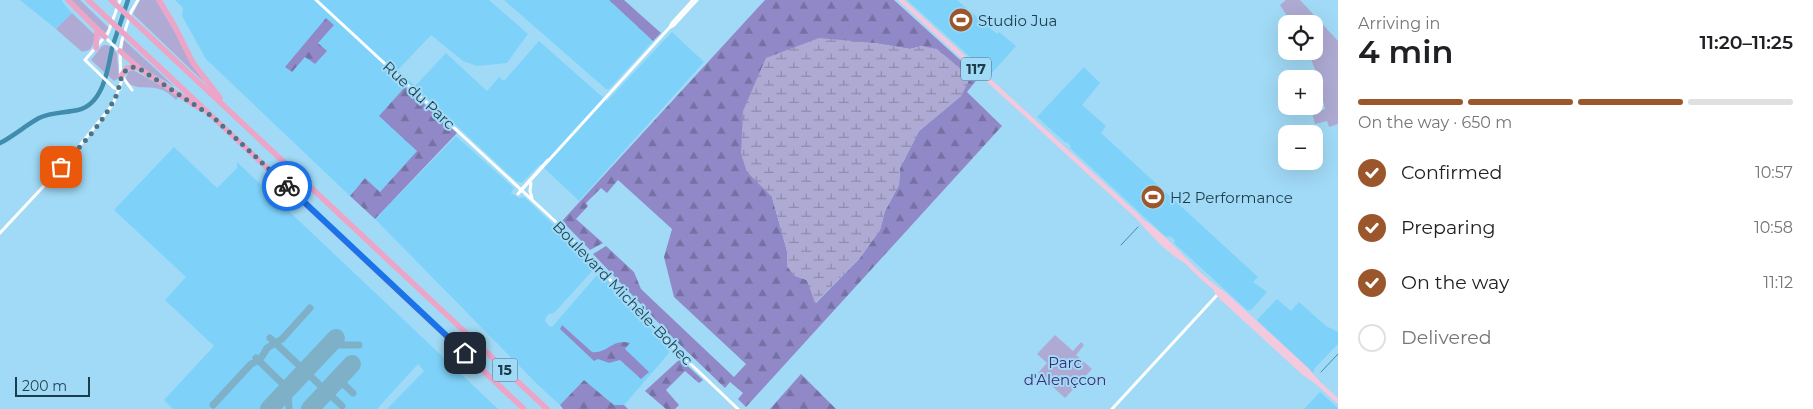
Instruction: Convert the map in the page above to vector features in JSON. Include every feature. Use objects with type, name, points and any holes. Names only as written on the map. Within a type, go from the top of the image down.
[{"type":"highway","points":[[68,0],[105,38]]},
{"type":"highway","name":"15","points":[[88,0],[524,409]]},
{"type":"highway","points":[[159,0],[193,63],[232,113]]},
{"type":"highway","name":"15","points":[[112,1],[547,409]]},
{"type":"highway","points":[[96,48],[97,30]]},
{"type":"highway","points":[[120,51],[137,67],[213,117]]},
{"type":"highway","points":[[121,76],[128,68],[137,67]]},
{"type":"main road","name":"117","points":[[901,0],[1139,219],[1168,248],[1184,260],[1298,362],[1338,401]]},
{"type":"street","points":[[120,0],[113,23],[105,38],[85,60],[115,88],[120,89]]},
{"type":"street","points":[[0,233],[82,143],[110,108],[120,89],[120,51],[128,19],[138,0]]},
{"type":"street","name":"Rue du Parc","points":[[316,0],[522,190]]},
{"type":"street","points":[[522,190],[693,0]]},
{"type":"street","points":[[670,27],[697,0]]},
{"type":"street","points":[[105,38],[120,51]]},
{"type":"street","points":[[121,76],[132,90]]},
{"type":"street","points":[[522,190],[542,165],[554,155]]},
{"type":"street","points":[[532,181],[530,192],[534,201]]},
{"type":"street","name":"Boulevard Michèle-Bohec","points":[[522,190],[556,222],[676,350],[739,409]]},
{"type":"street","points":[[1112,409],[1220,294]]},
{"type":"shaded area","points":[[20,0],[61,0],[72,13],[56,29]]},
{"type":"shaded area","points":[[175,0],[489,0],[528,34],[507,63],[477,66],[463,61],[431,35],[398,70],[415,86],[446,53],[487,91],[499,77],[504,81],[539,41],[607,101],[672,32],[704,62],[579,201],[540,164],[522,183],[516,181],[428,99],[422,104],[417,151],[380,192],[365,178],[350,196],[206,59],[182,16],[183,8]]},
{"type":"shaded area","points":[[504,0],[609,0],[653,41],[609,89],[606,89]]},
{"type":"shaded area","points":[[907,0],[957,0],[997,34],[999,32],[1016,46],[990,75]]},
{"type":"shaded area","points":[[1084,67],[1100,83],[1082,105],[1106,126],[1101,133],[1258,277],[1253,282],[1267,292],[1251,310],[1247,310],[1174,243],[1175,240],[1170,236],[1166,237],[1070,148],[1071,146],[1067,142],[1037,117]]},
{"type":"shaded area","points":[[456,136],[514,188],[511,193],[519,198],[524,197],[595,268],[554,313],[546,317],[545,321],[549,326],[552,327],[596,276],[600,275],[606,278],[669,348],[669,353],[624,405],[614,405],[584,380],[560,405],[375,219]]},
{"type":"shaded area","points":[[174,147],[217,188],[237,168],[237,162],[498,409],[387,409],[424,371],[418,364],[377,409],[173,409],[164,400],[214,346],[165,300],[186,277],[114,210]]},
{"type":"shaded area","points":[[1277,299],[1291,311],[1299,302],[1326,326],[1338,332],[1338,344],[1315,368],[1313,373],[1257,320]]},
{"type":"shaded area","points":[[1320,392],[1338,408],[1338,409],[1304,409]]},
{"type":"green space","points":[[71,0],[80,0],[109,28],[105,33]]},
{"type":"green space","points":[[140,0],[156,0],[205,83],[133,14]]},
{"type":"green space","points":[[609,0],[624,0],[661,33],[653,41]]},
{"type":"green space","points":[[765,0],[894,0],[979,77],[967,92],[1002,126],[746,407],[738,399],[743,393],[730,382],[725,388],[674,339],[593,254],[606,246],[634,272],[641,289],[734,377],[746,364],[674,297],[664,257],[672,229],[618,180],[607,193],[601,188],[586,203],[588,206],[576,219],[603,243],[590,250],[562,221]],"holes":[[[874,43],[910,49],[922,46],[961,96],[919,131],[900,168],[899,185],[885,211],[880,230],[859,259],[816,303],[807,280],[795,276],[787,266],[787,251],[772,197]]]},
{"type":"green space","points":[[1286,0],[1300,0],[1314,15],[1286,15],[1280,5]]},
{"type":"green space","points":[[72,13],[95,35],[93,44],[87,51],[81,51],[56,29]]},
{"type":"green space","points":[[326,18],[334,25],[318,43],[327,51],[315,64],[305,57],[292,72],[285,67]]},
{"type":"green space","points":[[1323,25],[1338,41],[1338,124],[1329,127],[1327,121],[1315,124],[1313,115],[1323,115],[1323,110],[1325,109],[1323,100],[1323,70],[1315,70],[1311,60],[1323,60]]},
{"type":"green space","points":[[819,38],[874,43],[910,49],[922,46],[937,49],[968,75],[970,79],[961,96],[919,131],[900,168],[899,185],[885,211],[880,230],[859,259],[815,303],[807,280],[795,276],[787,266],[787,251],[772,197],[747,172],[741,154],[743,111],[766,58]]},
{"type":"green space","points":[[124,40],[175,87],[141,67],[122,51]]},
{"type":"green space","points":[[105,45],[112,48],[117,55],[119,78],[114,81],[91,60],[102,46]]},
{"type":"green space","points":[[133,70],[171,91],[178,97],[176,100],[162,90],[138,87],[127,82],[128,72]]},
{"type":"green space","points":[[405,87],[457,133],[375,219],[350,196],[365,178],[380,192],[417,151],[379,116]]},
{"type":"green space","points":[[562,325],[592,352],[602,351],[614,344],[630,343],[625,349],[649,372],[641,379],[620,360],[609,363],[598,359],[594,361],[560,329]]},
{"type":"green space","name":"Parc d'Alençcon","points":[[1055,335],[1073,351],[1081,342],[1084,345],[1076,355],[1092,369],[1065,398],[1038,373],[1047,363],[1037,354]]},
{"type":"green space","points":[[680,359],[703,380],[699,383],[685,371],[666,390],[679,405],[675,409],[666,409],[645,391]]},
{"type":"green space","points":[[801,374],[836,409],[770,409]]},
{"type":"green space","points":[[584,380],[614,405],[624,405],[628,409],[563,409],[560,405]]},
{"type":"waterway","points":[[114,42],[128,0]]},
{"type":"waterway","points":[[0,143],[39,118],[86,107],[99,94],[103,85],[112,48]]},
{"type":"waterway","points":[[1121,245],[1138,227]]},
{"type":"waterway","points":[[1321,372],[1338,354]]},
{"type":"taxiway","points":[[213,405],[251,364],[261,358],[267,348],[282,339],[310,308]]},
{"type":"taxiway","points":[[270,338],[342,406]]},
{"type":"taxiway","points":[[333,341],[337,345],[359,345]]},
{"type":"taxiway","points":[[256,358],[288,389],[289,409]]},
{"type":"taxiway","points":[[338,379],[353,393]]},
{"type":"runway","points":[[269,409],[336,338]]},
{"type":"runway","points":[[310,409],[352,364]]},
{"type":"way so far","points":[[61,167],[110,108],[119,92],[121,76],[124,71],[129,67],[137,67],[213,117],[287,186]]},
{"type":"place","name":"Studio Jua","points":[[961,20]]},
{"type":"place","name":"H2 Performance","points":[[1153,197]]},
{"type":"route","points":[[287,186],[465,353]]}]
